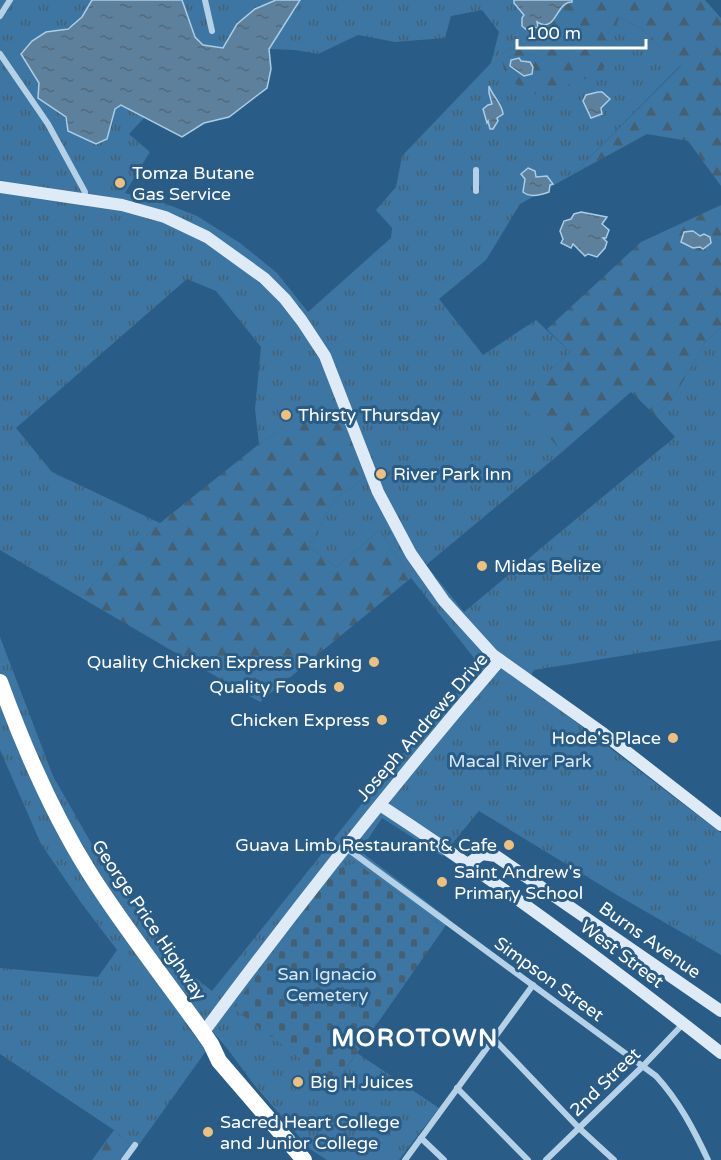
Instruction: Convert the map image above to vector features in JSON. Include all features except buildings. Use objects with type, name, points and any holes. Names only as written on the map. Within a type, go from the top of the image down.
[{"type":"highway","name":"George Price Highway","points":[[0,682],[42,785],[78,852],[102,892],[207,1039]]},
{"type":"highway","points":[[207,1039],[219,1061],[304,1160]]},
{"type":"highway","points":[[207,1039],[225,1056],[315,1160]]},
{"type":"street","points":[[0,16],[10,0]]},
{"type":"street","points":[[205,0],[212,31]]},
{"type":"street","points":[[0,54],[48,124],[85,192],[84,198]]},
{"type":"street","points":[[476,170],[476,191]]},
{"type":"street","points":[[0,187],[84,198],[142,210],[189,227],[245,263],[285,299],[315,338],[325,356],[378,492],[411,554],[444,601],[478,640],[500,660]]},
{"type":"street","name":"Joseph Andrews Drive","points":[[207,1039],[345,847],[500,660],[604,734],[721,825]]},
{"type":"street","name":"West Street","points":[[380,805],[580,944],[721,1053]]},
{"type":"street","name":"Simpson Street","points":[[345,847],[656,1076],[673,1096],[708,1160]]},
{"type":"street","name":"Burns Avenue","points":[[468,864],[482,854],[495,856],[721,1011]]},
{"type":"street","points":[[405,1160],[533,985]]},
{"type":"street","name":"2nd Street","points":[[546,1160],[683,1024]]},
{"type":"street","points":[[493,1038],[579,1128],[614,1160]]},
{"type":"street","points":[[457,1088],[528,1160]]},
{"type":"street","points":[[421,1138],[444,1160]]},
{"type":"street","points":[[124,1160],[135,1145]]},
{"type":"green space","name":"Macal River Park","points":[[0,0],[92,0],[74,24],[46,32],[68,131],[96,144],[112,127],[115,109],[121,104],[145,117],[129,134],[150,152],[125,193],[159,201],[197,216],[240,243],[277,273],[308,312],[391,238],[392,228],[376,210],[396,187],[402,156],[491,63],[499,32],[482,10],[451,16],[445,38],[395,42],[358,35],[318,54],[269,49],[300,0],[565,0],[529,35],[501,55],[619,17],[641,28],[681,65],[572,175],[520,204],[486,260],[439,299],[483,355],[536,320],[570,352],[519,400],[562,452],[426,565],[464,612],[675,437],[656,416],[670,403],[706,341],[721,328],[721,640],[534,670],[526,684],[721,833],[721,955],[479,811],[442,856],[382,818],[360,851],[449,919],[444,928],[356,863],[335,1084],[357,1053],[439,1108],[399,1160],[327,1160],[310,1149],[255,1086],[200,1017],[185,1023],[206,1051],[128,1160],[119,1160],[130,1144],[114,1130],[0,1054],[0,968],[98,977],[117,950],[41,844],[0,750],[0,637],[53,776],[102,862],[178,964],[212,991],[392,766],[474,673],[474,658],[411,578],[380,530],[336,567],[309,547],[334,500],[365,477],[332,393],[259,444],[255,409],[261,347],[216,291],[187,279],[16,428],[52,472],[160,523],[80,597],[0,550]]},
{"type":"green space","points":[[182,0],[276,0],[244,18],[223,48],[203,45],[195,37]]},
{"type":"green space","points":[[565,0],[705,0],[721,18],[721,186],[688,141],[647,134],[572,175],[681,66],[641,28],[619,17],[602,74],[529,96],[505,74],[501,55],[529,35]]},
{"type":"green space","points":[[721,205],[721,328],[706,341],[670,403],[656,416],[631,392],[562,452],[518,400],[570,352],[547,329],[641,242]]},
{"type":"green space","points":[[333,392],[365,477],[334,500],[309,547],[336,567],[380,530],[411,578],[260,702],[80,597],[160,523],[259,444]]},
{"type":"green space","points":[[721,854],[721,886],[706,866]]},
{"type":"green space","name":"San Ignacio Cemetery","points":[[356,863],[444,928],[335,1084],[233,1008],[334,870]]},
{"type":"green space","points":[[114,1130],[130,1144],[119,1160],[92,1160]]},
{"type":"water","points":[[92,0],[182,0],[195,37],[203,45],[223,48],[237,24],[255,9],[276,0],[300,0],[269,49],[271,69],[267,88],[229,117],[204,123],[182,137],[121,105],[115,109],[107,139],[96,144],[68,131],[66,117],[38,98],[39,83],[21,54],[32,41],[46,32],[68,29],[82,17]]},
{"type":"water","points":[[514,0],[572,0],[572,2],[566,3],[549,24],[544,25],[537,22],[538,28],[534,27],[528,31],[522,26],[524,15]]},
{"type":"water","points":[[519,58],[521,61],[530,62],[533,67],[532,74],[524,76],[510,66],[511,60]]},
{"type":"water","points":[[489,86],[503,114],[497,118],[498,121],[493,129],[490,129],[488,121],[487,123],[483,109],[492,104]]},
{"type":"water","points":[[602,92],[610,99],[601,108],[602,114],[591,118],[583,101],[586,95]]},
{"type":"water","points":[[528,168],[535,171],[536,177],[547,176],[553,184],[550,185],[549,192],[532,195],[523,192],[525,179],[521,174]]},
{"type":"water","points":[[581,212],[607,217],[602,224],[609,230],[606,238],[603,238],[607,242],[597,257],[588,254],[585,256],[573,244],[571,248],[561,243],[563,239],[560,231],[564,221]]},
{"type":"water","points":[[693,231],[700,236],[704,234],[710,237],[711,243],[703,249],[693,248],[681,242],[684,232]]},
{"type":"place","name":"Tomza Butane Gas Service","points":[[120,183]]},
{"type":"place","name":"Thirsty Thursday","points":[[286,415]]},
{"type":"place","name":"River Park Inn","points":[[381,474]]},
{"type":"place","name":"Midas Belize","points":[[482,566]]},
{"type":"place","name":"Quality Chicken Express Parking","points":[[374,662]]},
{"type":"place","name":"Quality Foods","points":[[339,687]]},
{"type":"place","name":"Chicken Express","points":[[382,720]]},
{"type":"place","name":"Hode's Place","points":[[673,738]]},
{"type":"place","name":"Guava Limb Restaurant & Cafe","points":[[509,845]]},
{"type":"place","name":"Saint Andrew's Primary School","points":[[442,882]]},
{"type":"place","name":"Big H Juices","points":[[298,1082]]},
{"type":"place","name":"Sacred Heart College and Junior College","points":[[208,1132]]},
{"type":"district","name":"MOROTOWN","points":[[415,1038]]}]
